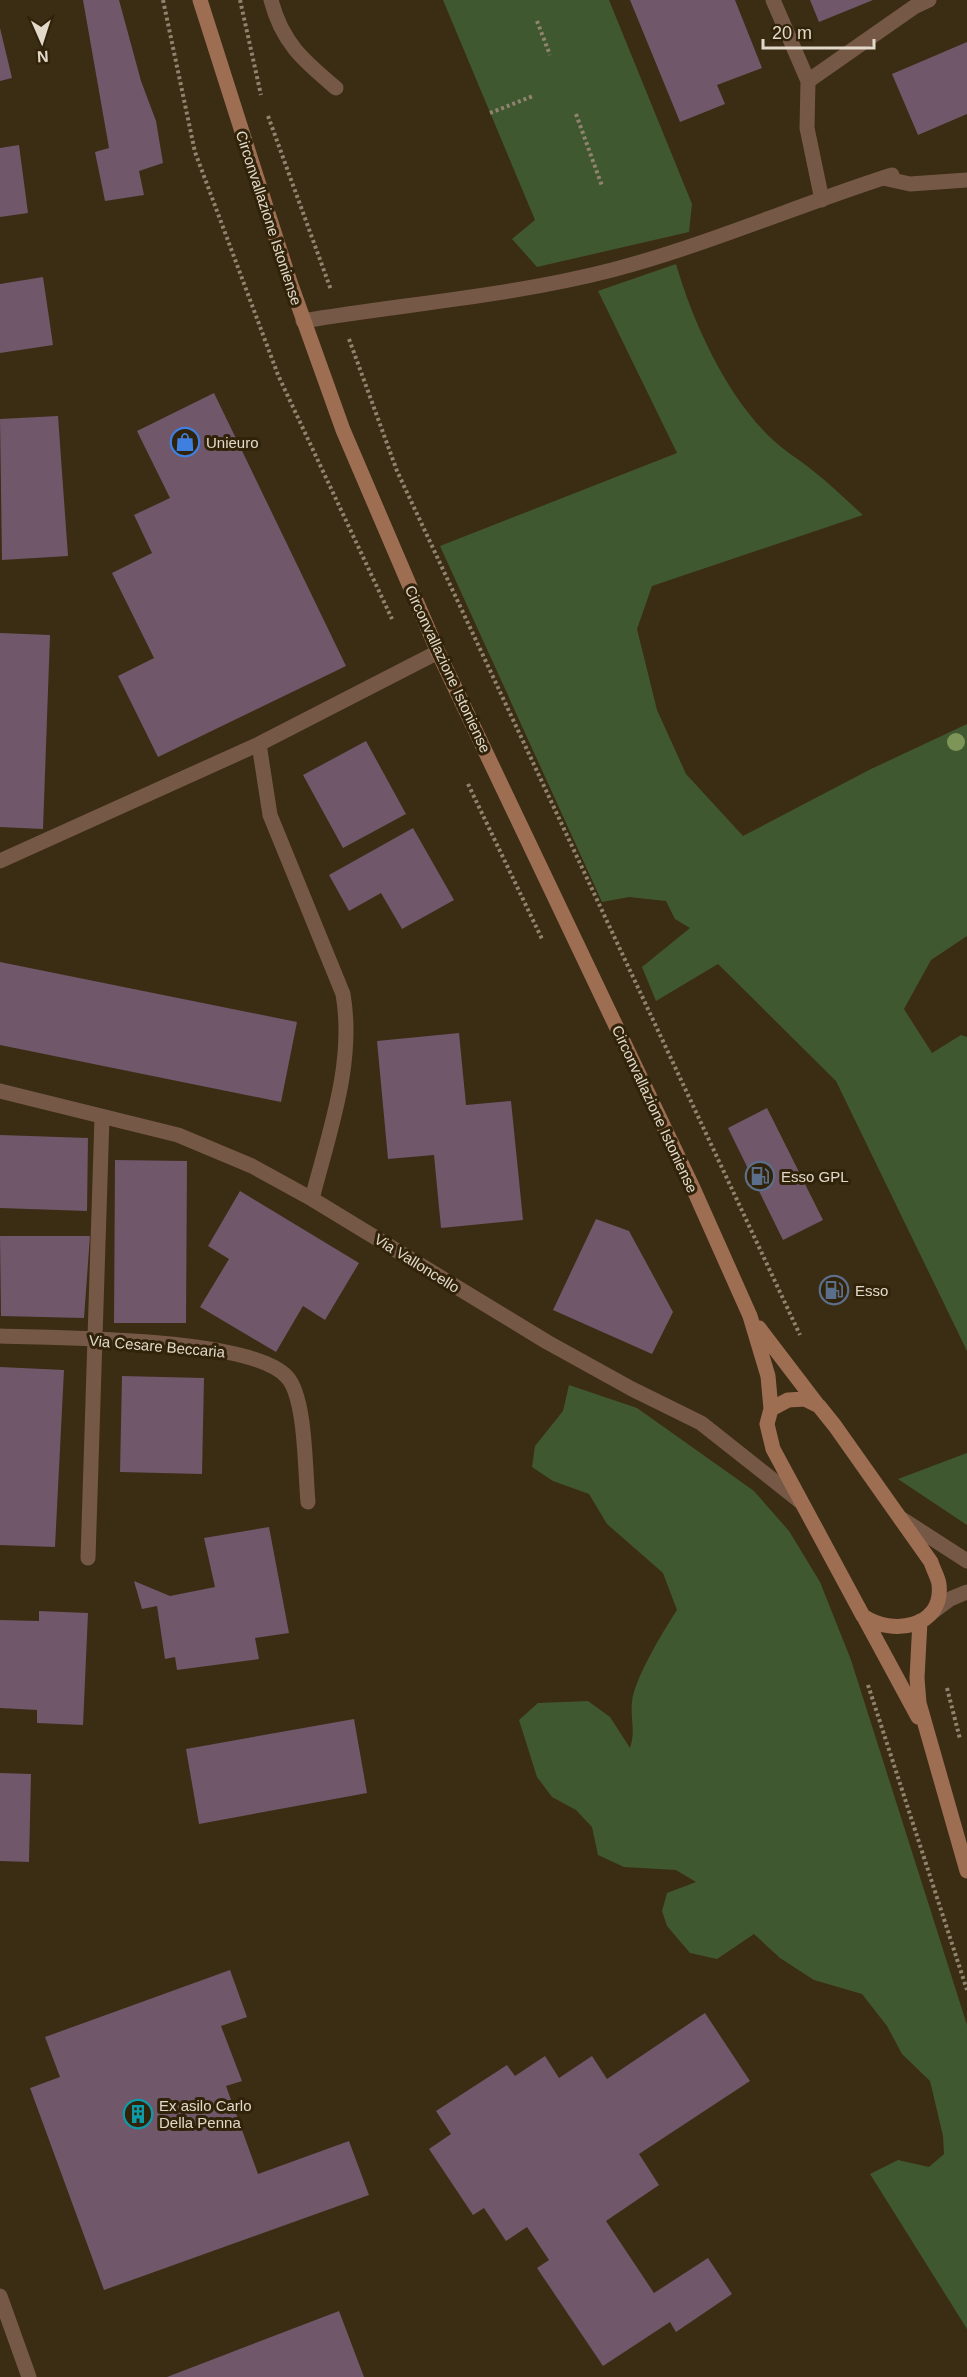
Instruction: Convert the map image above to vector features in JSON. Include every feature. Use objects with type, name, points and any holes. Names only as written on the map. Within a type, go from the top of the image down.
[{"type":"main road","name":"Circonvallazione Istoniense","points":[[200,0],[303,321],[343,430],[438,652],[693,1188],[750,1316],[768,1376],[771,1409],[767,1424],[773,1449],[925,1730]]},
{"type":"main road","name":"Circonvallazione Istoniense","points":[[750,1316],[819,1406],[931,1562],[939,1585],[937,1602],[924,1618],[917,1678],[925,1730],[967,1871]]},
{"type":"main road","points":[[771,1409],[788,1400],[805,1399],[819,1406]]},
{"type":"main road","points":[[863,1616],[877,1626],[897,1628],[915,1625],[924,1618]]},
{"type":"street","points":[[271,0],[297,55],[336,88]]},
{"type":"street","points":[[773,0],[808,81],[807,128],[822,200]]},
{"type":"street","points":[[808,81],[914,7],[928,0]]},
{"type":"street","points":[[303,321],[505,291],[612,270],[887,176],[910,184],[967,180]]},
{"type":"street","points":[[0,861],[259,744],[438,652]]},
{"type":"street","points":[[259,744],[270,815],[343,994],[347,1018],[347,1046],[339,1094],[312,1198]]},
{"type":"street","name":"Via Valloncello","points":[[0,1091],[178,1135],[219,1150],[312,1198],[547,1342],[632,1389],[701,1423],[802,1503]]},
{"type":"street","points":[[88,1558],[102,1117]]},
{"type":"street","name":"Via Cesare Beccaria","points":[[0,1336],[94,1340],[226,1351],[259,1359],[287,1376],[298,1397],[308,1502]]},
{"type":"street","points":[[900,1518],[967,1561]]},
{"type":"street","points":[[924,1618],[950,1599],[967,1592]]},
{"type":"street","points":[[0,2296],[29,2377]]},
{"type":"path","points":[[163,0],[195,152],[278,375],[393,622]]},
{"type":"path","points":[[240,0],[262,100]]},
{"type":"path","points":[[537,21],[550,55]]},
{"type":"path","points":[[490,113],[533,96]]},
{"type":"path","points":[[266,111],[397,471],[803,1341]]},
{"type":"path","points":[[576,114],[602,186]]},
{"type":"path","points":[[465,778],[545,946]]},
{"type":"path","points":[[867,1683],[967,1990]]},
{"type":"path","points":[[946,1684],[961,1742]]},
{"type":"green space","points":[[443,0],[609,0],[692,204],[689,232],[537,267],[512,239],[535,220]]},
{"type":"green space","points":[[676,264],[702,334],[726,381],[740,402],[777,443],[819,475],[863,515],[652,586],[637,629],[657,710],[686,774],[743,836],[871,769],[967,724],[967,936],[931,960],[904,1009],[932,1053],[961,1035],[967,1037],[967,1351],[836,1081],[718,964],[656,1001],[642,967],[690,928],[675,919],[666,901],[629,897],[602,902],[440,546],[677,453],[598,291]]},
{"type":"green space","points":[[569,1385],[637,1408],[754,1491],[789,1531],[820,1582],[851,1660],[967,2025],[967,2329],[870,2174],[898,2160],[929,2167],[944,2154],[943,2136],[930,2081],[902,2054],[887,2026],[862,1994],[814,1980],[780,1958],[754,1934],[717,1959],[690,1953],[667,1926],[662,1911],[667,1893],[696,1882],[676,1870],[624,1867],[598,1855],[592,1827],[576,1810],[552,1797],[537,1777],[519,1720],[538,1703],[588,1701],[610,1717],[630,1748],[633,1736],[634,1692],[650,1655],[677,1610],[663,1573],[607,1524],[589,1494],[553,1481],[532,1467],[535,1446],[563,1411]]},
{"type":"green space","points":[[967,1453],[967,1525],[898,1479]]},
{"type":"building","points":[[83,0],[119,0],[141,81],[156,121],[163,163],[139,171],[144,195],[105,201],[95,152],[109,148]]},
{"type":"building","points":[[630,0],[735,0],[762,68],[717,85],[725,104],[680,122]]},
{"type":"building","points":[[810,0],[873,0],[819,22]]},
{"type":"building","points":[[0,28],[12,78],[0,81]]},
{"type":"building","points":[[967,42],[967,114],[918,135],[892,74]]},
{"type":"building","points":[[19,145],[28,213],[0,217],[0,148]]},
{"type":"building","points":[[43,277],[53,345],[0,353],[0,284]]},
{"type":"building","points":[[214,393],[346,666],[158,757],[118,676],[154,658],[112,573],[152,553],[134,515],[170,498],[137,431]]},
{"type":"building","points":[[58,416],[68,556],[2,560],[0,419]]},
{"type":"building","points":[[0,633],[50,635],[43,829],[0,827]]},
{"type":"building","points":[[366,741],[406,814],[343,848],[303,775]]},
{"type":"building","points":[[413,828],[454,900],[402,929],[381,893],[349,911],[329,875]]},
{"type":"building","points":[[0,962],[297,1022],[281,1102],[0,1045]]},
{"type":"building","points":[[459,1033],[466,1105],[511,1101],[523,1220],[441,1228],[434,1155],[388,1159],[377,1041]]},
{"type":"building","points":[[767,1108],[823,1220],[783,1240],[728,1128]]},
{"type":"building","points":[[0,1135],[88,1138],[87,1211],[0,1208]]},
{"type":"building","points":[[115,1160],[187,1161],[186,1323],[114,1323]]},
{"type":"building","points":[[240,1191],[359,1263],[325,1320],[303,1306],[276,1352],[200,1307],[229,1259],[208,1246]]},
{"type":"building","points":[[596,1219],[629,1231],[673,1312],[652,1354],[553,1310]]},
{"type":"building","points":[[0,1236],[90,1236],[84,1318],[1,1316]]},
{"type":"building","points":[[0,1367],[64,1370],[55,1547],[0,1545]]},
{"type":"building","points":[[122,1376],[204,1378],[202,1474],[120,1472]]},
{"type":"building","points":[[269,1527],[289,1633],[255,1638],[259,1659],[177,1670],[175,1657],[165,1659],[157,1606],[142,1609],[134,1581],[170,1596],[215,1587],[204,1538]]},
{"type":"building","points":[[39,1611],[88,1613],[83,1725],[37,1723],[37,1710],[0,1708],[0,1620],[39,1621]]},
{"type":"building","points":[[354,1719],[367,1793],[199,1824],[186,1749]]},
{"type":"building","points":[[0,1773],[31,1774],[29,1862],[0,1861]]},
{"type":"building","name":"Ex asilo Carlo Della Penna","points":[[230,1970],[247,2017],[221,2026],[242,2081],[226,2086],[258,2174],[349,2141],[369,2195],[104,2290],[30,2088],[60,2077],[45,2037]]},
{"type":"building","points":[[705,2013],[750,2081],[639,2154],[659,2185],[606,2221],[654,2293],[708,2258],[732,2294],[676,2332],[670,2322],[603,2366],[537,2268],[549,2260],[527,2227],[506,2241],[484,2208],[473,2215],[429,2149],[451,2134],[436,2111],[507,2065],[515,2076],[545,2056],[559,2078],[592,2056],[607,2079]]},
{"type":"building","points":[[339,2311],[364,2377],[167,2377]]},
{"type":"place","name":"Unieuro","points":[[185,442]]},
{"type":"place","name":"Esso GPL","points":[[760,1176]]},
{"type":"place","name":"Esso","points":[[834,1290]]},
{"type":"place","name":"Ex asilo Carlo Della Penna","points":[[138,2114]]}]
